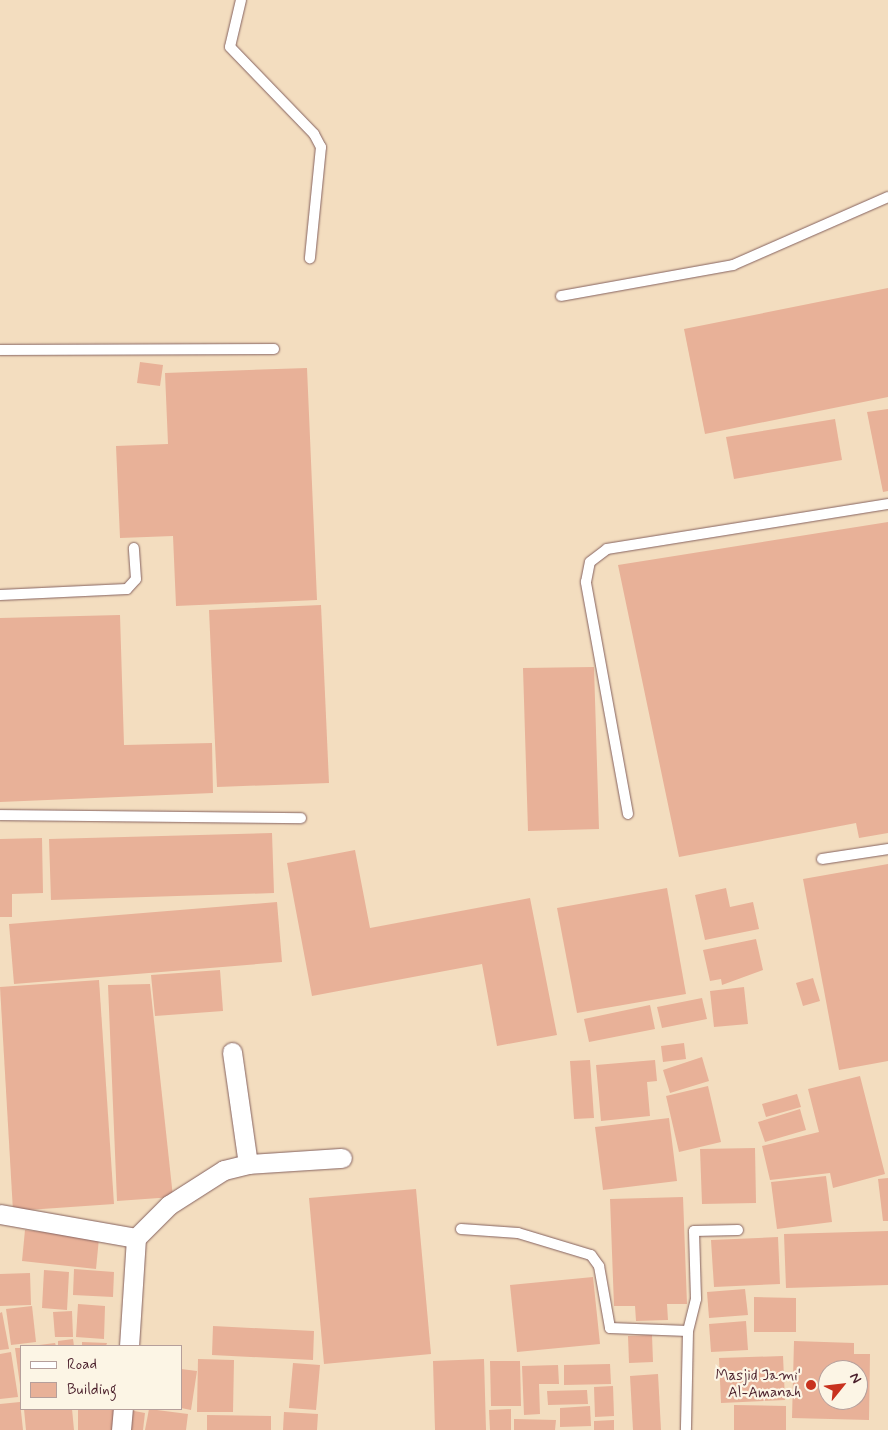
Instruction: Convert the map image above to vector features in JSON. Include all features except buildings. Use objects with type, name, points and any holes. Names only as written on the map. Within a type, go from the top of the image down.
[{"type":"street","points":[[232,1052],[248,1164]]},
{"type":"street","points":[[129,1345],[136,1238],[177,1199],[224,1170],[248,1164],[342,1158]]},
{"type":"street","points":[[0,1214],[136,1238]]},
{"type":"street","points":[[121,1430],[123,1410]]},
{"type":"lane","points":[[241,0],[230,47],[314,134],[321,148],[310,258]]},
{"type":"lane","points":[[561,296],[733,264],[888,197]]},
{"type":"lane","points":[[0,350],[274,350]]},
{"type":"lane","points":[[628,814],[586,582],[590,562],[607,549],[888,504]]},
{"type":"lane","points":[[0,595],[127,589],[136,579],[134,548]]},
{"type":"lane","points":[[0,815],[301,818]]},
{"type":"lane","points":[[822,860],[888,849]]},
{"type":"lane","points":[[461,1229],[518,1233],[591,1255],[599,1266],[610,1328],[688,1331]]},
{"type":"lane","points":[[686,1430],[688,1331],[696,1299],[694,1231],[738,1230]]},
{"type":"place","name":"Masjid Jami' Al-Amanah","points":[[811,1385]]}]
